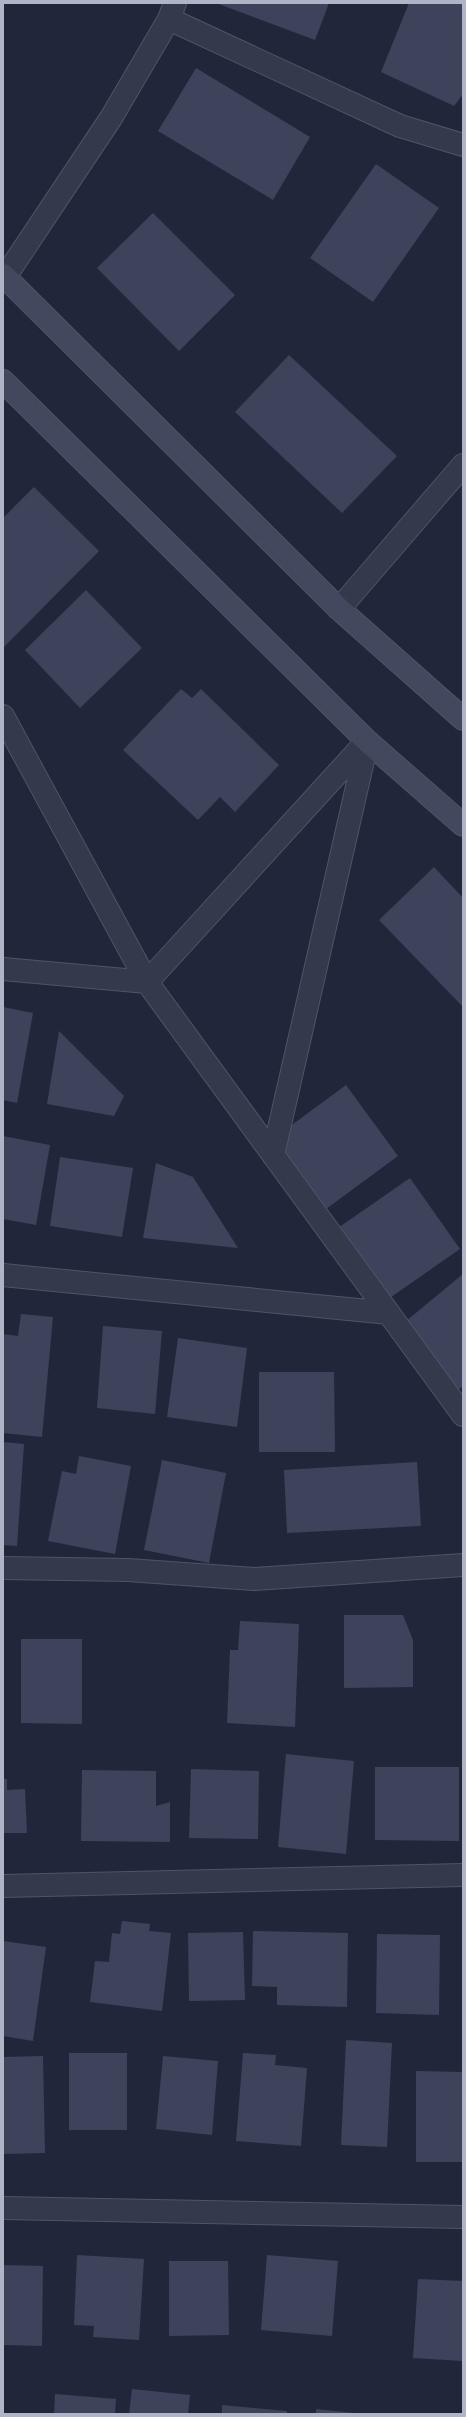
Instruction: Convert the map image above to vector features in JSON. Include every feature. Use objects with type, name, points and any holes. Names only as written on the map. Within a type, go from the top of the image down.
[{"type":"main road","points":[[4,276],[339,609],[463,719]]},
{"type":"main road","points":[[3,381],[367,741],[463,825]]},
{"type":"street","points":[[4,276],[111,118],[172,11],[400,126],[463,145]]},
{"type":"street","points":[[339,609],[463,465]]},
{"type":"street","points":[[3,716],[147,982],[463,1415]]},
{"type":"street","points":[[147,982],[367,741]]},
{"type":"street","points":[[273,1155],[367,741]]},
{"type":"street","points":[[3,969],[147,982]]},
{"type":"street","points":[[3,1275],[389,1313]]},
{"type":"street","points":[[3,1568],[128,1570],[254,1579],[463,1565]]},
{"type":"street","points":[[3,1886],[463,1875]]},
{"type":"street","points":[[3,2208],[463,2217]]},
{"type":"building","points":[[216,3],[329,3],[315,40]]},
{"type":"building","points":[[409,3],[463,3],[463,94],[454,106],[381,72]]},
{"type":"building","points":[[196,68],[310,137],[273,200],[158,131]]},
{"type":"building","points":[[376,164],[439,208],[373,302],[310,258]]},
{"type":"building","points":[[153,213],[235,295],[179,351],[97,268]]},
{"type":"building","points":[[289,355],[397,456],[342,513],[235,412]]},
{"type":"building","points":[[34,487],[99,551],[3,648],[3,518]]},
{"type":"building","points":[[86,590],[142,648],[80,708],[25,650]]},
{"type":"building","points":[[181,689],[192,698],[201,689],[279,765],[235,812],[220,797],[198,820],[123,750]]},
{"type":"building","points":[[434,867],[463,898],[463,1007],[379,920]]},
{"type":"building","points":[[3,1007],[33,1013],[17,1103],[3,1100]]},
{"type":"building","points":[[59,1031],[124,1096],[114,1116],[47,1104]]},
{"type":"building","points":[[346,1085],[398,1156],[322,1212],[270,1141]]},
{"type":"building","points":[[3,1136],[50,1145],[36,1225],[3,1219]]},
{"type":"building","points":[[60,1157],[133,1168],[122,1237],[50,1226]]},
{"type":"building","points":[[156,1163],[193,1177],[238,1248],[143,1238]]},
{"type":"building","points":[[410,1178],[460,1249],[384,1302],[335,1230]]},
{"type":"building","points":[[463,1274],[463,1386],[456,1392],[400,1326]]},
{"type":"building","points":[[21,1314],[53,1317],[42,1437],[3,1433],[3,1334],[18,1336]]},
{"type":"building","points":[[103,1326],[162,1331],[155,1414],[97,1408]]},
{"type":"building","points":[[178,1338],[247,1348],[237,1427],[167,1417]]},
{"type":"building","points":[[259,1372],[334,1372],[335,1452],[259,1452]]},
{"type":"building","points":[[3,1442],[24,1444],[17,1546],[3,1545]]},
{"type":"building","points":[[79,1456],[131,1466],[115,1554],[48,1541],[62,1471],[76,1474]]},
{"type":"building","points":[[162,1460],[226,1473],[209,1563],[144,1550]]},
{"type":"building","points":[[417,1462],[421,1526],[287,1533],[284,1470]]},
{"type":"building","points":[[344,1615],[403,1615],[413,1640],[413,1687],[344,1688]]},
{"type":"building","points":[[240,1621],[299,1624],[295,1727],[227,1723],[230,1650],[238,1650]]},
{"type":"building","points":[[21,1639],[82,1639],[82,1724],[21,1723]]},
{"type":"building","points":[[286,1754],[354,1761],[346,1854],[278,1847]]},
{"type":"building","points":[[375,1767],[459,1767],[459,1841],[375,1840]]},
{"type":"building","points":[[191,1769],[259,1771],[258,1839],[189,1838]]},
{"type":"building","points":[[82,1770],[156,1771],[156,1806],[170,1802],[170,1842],[81,1841]]},
{"type":"building","points":[[3,1779],[7,1779],[7,1790],[25,1789],[27,1833],[3,1833]]},
{"type":"building","points":[[122,1921],[150,1924],[149,1931],[171,1933],[162,2011],[90,2002],[95,1961],[109,1962],[112,1933],[120,1934]]},
{"type":"building","points":[[253,1931],[348,1933],[347,2007],[277,2005],[277,1987],[252,1986]]},
{"type":"building","points":[[243,1932],[245,2000],[189,2001],[188,1933]]},
{"type":"building","points":[[377,1934],[440,1935],[439,2015],[376,2013]]},
{"type":"building","points":[[3,1941],[46,1947],[33,2041],[3,2036]]},
{"type":"building","points":[[346,2040],[392,2043],[387,2147],[341,2145]]},
{"type":"building","points":[[69,2053],[127,2053],[127,2130],[69,2130]]},
{"type":"building","points":[[243,2053],[276,2055],[275,2065],[307,2068],[301,2146],[236,2141]]},
{"type":"building","points":[[43,2056],[45,2153],[3,2154],[3,2057]]},
{"type":"building","points":[[163,2056],[218,2061],[212,2135],[156,2129]]},
{"type":"building","points":[[416,2071],[463,2072],[463,2162],[416,2162]]},
{"type":"building","points":[[77,2255],[144,2259],[139,2340],[93,2337],[94,2326],[74,2325]]},
{"type":"building","points":[[267,2255],[338,2261],[332,2336],[261,2330]]},
{"type":"building","points":[[169,2261],[228,2261],[229,2335],[169,2336]]},
{"type":"building","points":[[3,2265],[43,2266],[42,2346],[3,2345]]},
{"type":"building","points":[[418,2279],[463,2281],[463,2361],[413,2358]]},
{"type":"building","points":[[132,2389],[190,2395],[188,2414],[129,2414]]},
{"type":"building","points":[[55,2394],[116,2399],[115,2414],[54,2414]]},
{"type":"building","points":[[222,2405],[287,2411],[287,2414],[222,2414]]},
{"type":"building","points":[[316,2409],[355,2413],[355,2414],[316,2414]]}]
